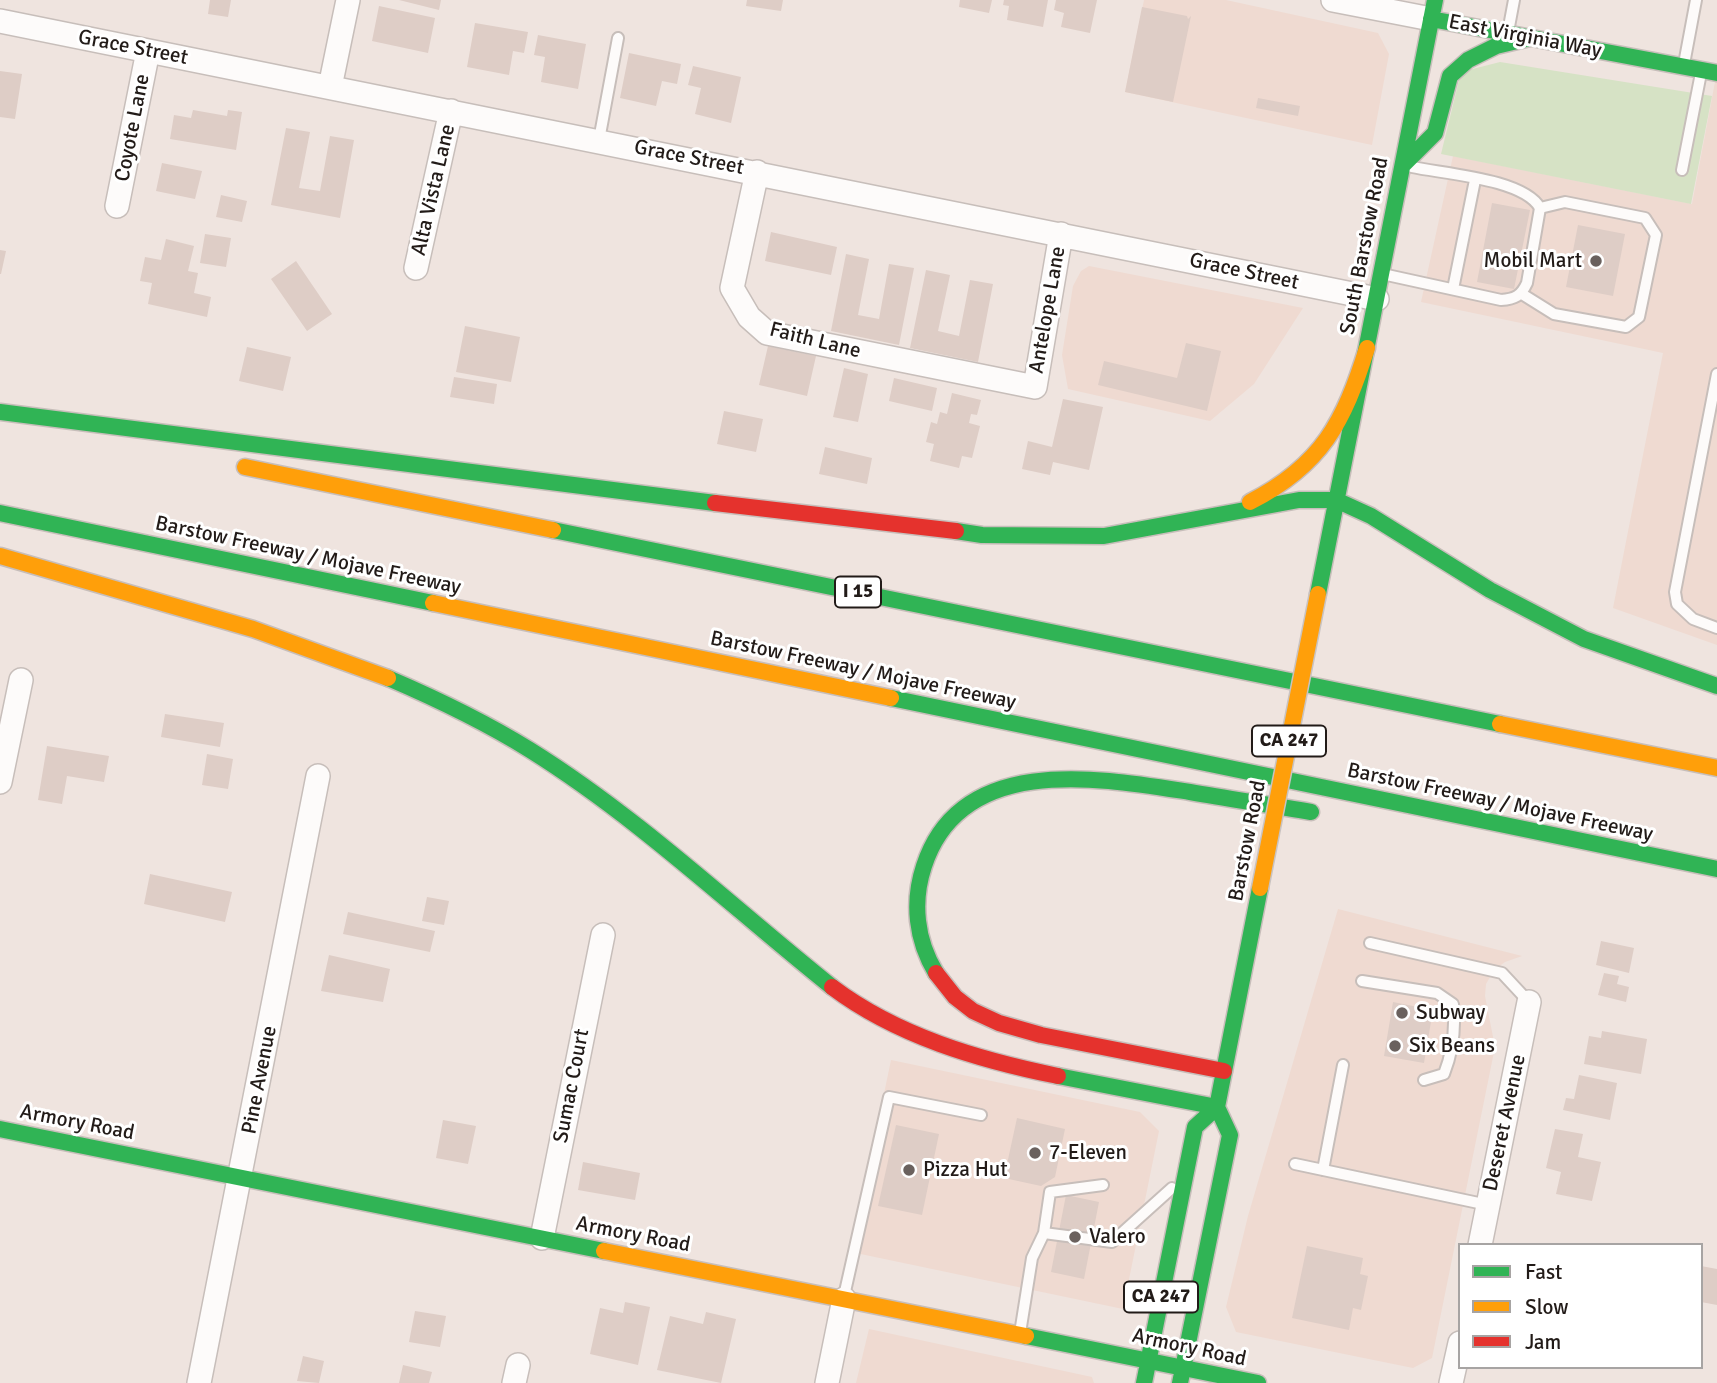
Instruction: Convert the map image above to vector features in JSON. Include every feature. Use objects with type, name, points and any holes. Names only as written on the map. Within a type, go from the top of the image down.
[{"type":"main road","name":"East Virginia Way","points":[[1433,10],[1508,34],[1709,71]]},
{"type":"main road","name":"South Barstow Road","points":[[1336,500],[1433,10]]},
{"type":"main road","points":[[1403,165],[1435,133],[1450,76],[1468,60],[1496,46],[1530,38]]},
{"type":"main road","points":[[1223,514],[1255,500],[1282,482],[1329,437],[1348,406],[1367,348]]},
{"type":"main road","points":[[0,415],[658,497],[864,518],[982,535],[1104,536],[1299,500],[1336,500],[1371,516],[1490,590],[1584,639],[1717,686]]},
{"type":"main road","points":[[0,415],[150,448]]},
{"type":"main road","name":"I 15","points":[[232,464],[1717,768]]},
{"type":"main road","name":"Barstow Road","points":[[1217,1107],[1336,500]]},
{"type":"main road","name":"Barstow Freeway / Mojave Freeway","points":[[0,513],[1717,869]]},
{"type":"main road","points":[[0,556],[294,644],[452,705],[542,757],[607,803],[836,988],[878,1018],[935,1043],[991,1059],[1217,1107]]},
{"type":"main road","points":[[1224,1071],[1018,1030],[973,1011],[938,978],[921,942],[915,907],[921,871],[934,840],[957,814],[984,796],[1014,785],[1046,778],[1119,781],[1325,814]]},
{"type":"main road","points":[[1449,831],[1626,851]]},
{"type":"main road","name":"CA 247","points":[[1144,1383],[1195,1127],[1217,1107],[1230,1135],[1182,1375]]},
{"type":"main road","name":"Armory Road","points":[[0,1129],[1148,1361],[1182,1375],[1258,1383]]},
{"type":"street","points":[[330,88],[348,0]]},
{"type":"street","name":"East Virginia Way","points":[[1333,0],[1433,10]]},
{"type":"street","name":"Grace Street","points":[[0,21],[1377,299]]},
{"type":"street","name":"Coyote Lane","points":[[117,205],[148,51]]},
{"type":"street","name":"Alta Vista Lane","points":[[416,268],[451,111]]},
{"type":"street","name":"Faith Lane","points":[[757,172],[732,288],[749,317],[766,333],[1035,387]]},
{"type":"street","name":"Antelope Lane","points":[[1035,387],[1061,234]]},
{"type":"street","points":[[0,782],[21,680]]},
{"type":"street","name":"Pine Avenue","points":[[199,1383],[318,776]]},
{"type":"street","name":"Sumac Court","points":[[542,1238],[603,935]]},
{"type":"street","name":"Deseret Avenue","points":[[1480,1243],[1529,1002]]},
{"type":"street","points":[[827,1383],[844,1299]]},
{"type":"street","points":[[1451,1383],[1458,1352]]},
{"type":"lane","points":[[1508,34],[1514,0]]},
{"type":"lane","points":[[1683,66],[1696,0]]},
{"type":"lane","points":[[599,140],[618,38]]},
{"type":"lane","points":[[1682,170],[1709,71]]},
{"type":"lane","points":[[1403,165],[1525,192],[1534,198],[1540,208],[1527,283],[1522,294]]},
{"type":"lane","points":[[1453,289],[1475,180]]},
{"type":"lane","points":[[1381,274],[1501,300],[1522,294],[1555,314],[1626,327],[1639,317],[1656,235],[1645,218],[1564,202],[1540,208]]},
{"type":"lane","points":[[1717,374],[1675,592],[1677,604],[1693,619],[1717,628]]},
{"type":"lane","points":[[1370,943],[1502,973],[1529,1002]]},
{"type":"lane","points":[[1362,981],[1437,993],[1453,1004],[1455,1025],[1451,1057],[1444,1074],[1424,1080]]},
{"type":"lane","points":[[1323,1170],[1343,1065]]},
{"type":"lane","points":[[844,1299],[889,1097],[981,1115]]},
{"type":"lane","points":[[1295,1164],[1488,1205]]},
{"type":"lane","points":[[1044,1233],[1112,1242],[1185,1176]]},
{"type":"lane","points":[[1020,1335],[1032,1258],[1044,1233],[1050,1192],[1103,1185]]},
{"type":"shaded area","points":[[1144,0],[1226,0],[1378,33],[1389,54],[1372,145],[1125,92]]},
{"type":"shaded area","points":[[1715,82],[1717,645],[1613,608],[1663,353],[1421,302],[1453,156],[1692,204]]},
{"type":"shaded area","points":[[1089,266],[1303,308],[1254,384],[1210,421],[1068,389],[1062,355],[1073,286],[1081,271]]},
{"type":"shaded area","points":[[1338,909],[1522,956],[1505,962],[1494,970],[1486,984],[1485,996],[1495,1047],[1432,1358],[1413,1368],[1236,1332],[1226,1307],[1248,1216]]},
{"type":"shaded area","points":[[891,1060],[1140,1112],[1159,1131],[1123,1309],[851,1252]]},
{"type":"shaded area","points":[[869,1329],[1092,1377],[1094,1383],[856,1383]]},
{"type":"green space","points":[[1500,62],[1712,96],[1691,204],[1441,154],[1461,72]]},
{"type":"building","points":[[210,0],[231,0],[228,17],[208,14]]},
{"type":"building","points":[[399,0],[441,0],[439,10]]},
{"type":"building","points":[[747,0],[783,0],[781,11],[746,6]]},
{"type":"building","points":[[960,0],[992,0],[989,13],[959,7]]},
{"type":"building","points":[[1004,0],[1048,0],[1043,27],[1007,20],[1009,6],[1003,5]]},
{"type":"building","points":[[1056,0],[1097,0],[1090,33],[1061,27],[1064,13],[1054,10]]},
{"type":"building","points":[[379,6],[435,18],[428,53],[372,41]]},
{"type":"building","points":[[1142,7],[1187,16],[1188,19],[1191,16],[1173,102],[1125,92]]},
{"type":"building","points":[[475,23],[528,32],[524,53],[513,51],[509,75],[467,67]]},
{"type":"building","points":[[538,35],[586,44],[578,89],[541,82],[545,57],[534,55]]},
{"type":"building","points":[[629,53],[681,64],[677,84],[662,81],[656,106],[620,98]]},
{"type":"building","points":[[693,66],[741,77],[731,123],[695,114],[701,88],[688,85]]},
{"type":"building","points":[[0,71],[22,74],[15,119],[0,117]]},
{"type":"building","points":[[1258,98],[1300,106],[1298,116],[1256,108]]},
{"type":"building","points":[[193,110],[227,116],[228,110],[242,112],[236,150],[170,139],[174,115],[191,118]]},
{"type":"building","points":[[286,128],[310,132],[299,188],[320,191],[330,136],[354,140],[340,218],[271,205]]},
{"type":"building","points":[[162,163],[202,171],[195,199],[156,191]]},
{"type":"building","points":[[221,195],[247,201],[242,222],[216,217]]},
{"type":"building","points":[[1492,203],[1530,210],[1514,289],[1477,282]]},
{"type":"building","name":"Mobil Mart","points":[[1578,225],[1625,234],[1613,296],[1566,287]]},
{"type":"building","points":[[771,232],[837,247],[831,275],[765,261]]},
{"type":"building","points":[[205,234],[231,238],[226,267],[200,263]]},
{"type":"building","points":[[166,239],[194,246],[188,271],[198,273],[194,293],[211,297],[207,317],[148,304],[152,283],[140,281],[145,257],[161,260]]},
{"type":"building","points":[[0,250],[6,251],[1,274],[0,274]]},
{"type":"building","points":[[846,254],[869,259],[858,315],[879,319],[889,264],[914,268],[899,345],[831,331]]},
{"type":"building","points":[[296,261],[332,314],[307,331],[271,279]]},
{"type":"building","points":[[926,270],[950,275],[938,331],[959,336],[970,280],[993,284],[978,362],[910,348]]},
{"type":"building","points":[[465,326],[520,337],[511,382],[456,372]]},
{"type":"building","points":[[1186,343],[1221,351],[1207,411],[1098,385],[1104,361],[1177,378]]},
{"type":"building","points":[[768,346],[816,356],[807,396],[759,385]]},
{"type":"building","points":[[247,347],[291,357],[283,391],[239,381]]},
{"type":"building","points":[[844,368],[868,374],[858,422],[833,417]]},
{"type":"building","points":[[454,377],[497,384],[494,404],[450,397]]},
{"type":"building","points":[[894,378],[937,388],[932,411],[889,401]]},
{"type":"building","points":[[952,393],[981,400],[977,415],[971,414],[969,423],[980,426],[972,458],[962,456],[959,468],[930,461],[934,444],[926,442],[931,422],[937,424],[940,412],[947,414]]},
{"type":"building","points":[[1063,399],[1103,407],[1089,470],[1053,462],[1050,475],[1022,469],[1028,441],[1052,447]]},
{"type":"building","points":[[724,411],[763,419],[756,452],[717,444]]},
{"type":"building","points":[[825,447],[872,458],[867,484],[819,474]]},
{"type":"building","points":[[165,714],[224,723],[220,747],[161,737]]},
{"type":"building","points":[[47,746],[109,756],[104,782],[67,776],[62,804],[38,800]]},
{"type":"building","points":[[207,754],[233,759],[228,789],[202,785]]},
{"type":"building","points":[[150,874],[232,892],[225,922],[144,904]]},
{"type":"building","points":[[427,897],[449,901],[444,925],[422,921]]},
{"type":"building","points":[[348,912],[435,931],[430,952],[343,934]]},
{"type":"building","points":[[1601,941],[1634,948],[1629,973],[1596,965]]},
{"type":"building","points":[[329,955],[390,969],[383,1002],[321,991]]},
{"type":"building","points":[[1604,973],[1619,976],[1617,984],[1629,987],[1626,1002],[1598,995]]},
{"type":"building","points":[[1393,1002],[1433,1010],[1424,1063],[1384,1056]]},
{"type":"building","points":[[1602,1031],[1647,1039],[1641,1074],[1584,1064],[1589,1036],[1601,1038]]},
{"type":"building","points":[[1579,1075],[1617,1083],[1610,1120],[1563,1110],[1566,1098],[1574,1099]]},
{"type":"building","name":"7-Eleven","points":[[1017,1118],[1065,1129],[1055,1177],[1041,1186],[1004,1178]]},
{"type":"building","points":[[443,1120],[476,1126],[468,1164],[436,1158]]},
{"type":"building","name":"Pizza Hut","points":[[896,1125],[939,1134],[922,1215],[878,1206]]},
{"type":"building","points":[[1555,1129],[1583,1134],[1578,1157],[1601,1162],[1592,1201],[1556,1194],[1561,1172],[1546,1168]]},
{"type":"building","points":[[583,1162],[640,1173],[635,1200],[578,1190]]},
{"type":"building","name":"Valero","points":[[1066,1195],[1099,1202],[1084,1279],[1051,1272]]},
{"type":"building","points":[[1307,1246],[1363,1258],[1360,1274],[1368,1276],[1361,1310],[1353,1308],[1349,1330],[1292,1318]]},
{"type":"building","points":[[1703,1266],[1717,1269],[1717,1305],[1703,1302]]},
{"type":"building","points":[[625,1302],[650,1307],[638,1365],[590,1354],[600,1308],[623,1313]]},
{"type":"building","points":[[415,1311],[446,1316],[440,1347],[409,1342]]},
{"type":"building","points":[[706,1312],[736,1319],[721,1383],[657,1370],[670,1316],[703,1324]]},
{"type":"building","points":[[303,1356],[324,1361],[319,1383],[297,1381]]},
{"type":"building","points":[[403,1365],[432,1372],[429,1383],[399,1383]]},
{"type":"traffic: fast","points":[[1318,594],[1435,0]]},
{"type":"traffic: fast","points":[[1431,19],[1717,73]]},
{"type":"traffic: fast","points":[[1403,165],[1435,133],[1450,76],[1468,60],[1496,46],[1530,38]]},
{"type":"traffic: fast","points":[[0,412],[715,503]]},
{"type":"traffic: fast","points":[[956,531],[982,535],[1104,536],[1299,500],[1336,500],[1371,516],[1490,590],[1584,639],[1717,686]]},
{"type":"traffic: fast","points":[[0,513],[433,603]]},
{"type":"traffic: fast","points":[[553,530],[1500,724]]},
{"type":"traffic: fast","points":[[388,678],[496,730],[570,776],[647,834],[832,987]]},
{"type":"traffic: fast","points":[[891,698],[1717,869]]},
{"type":"traffic: fast","points":[[936,973],[924,947],[918,921],[918,893],[924,866],[942,830],[969,804],[1001,789],[1038,781],[1076,779],[1155,786],[1311,812]]},
{"type":"traffic: fast","points":[[1180,1383],[1230,1135],[1217,1107],[1260,888]]},
{"type":"traffic: fast","points":[[1058,1076],[1217,1107]]},
{"type":"traffic: fast","points":[[1144,1383],[1195,1127],[1217,1107]]},
{"type":"traffic: fast","points":[[0,1129],[604,1251]]},
{"type":"traffic: fast","points":[[1026,1336],[1258,1383]]},
{"type":"traffic: slow","points":[[1250,502],[1295,473],[1313,457],[1327,439],[1349,398],[1367,348]]},
{"type":"traffic: slow","points":[[245,467],[553,530]]},
{"type":"traffic: slow","points":[[0,556],[253,629],[388,678]]},
{"type":"traffic: slow","points":[[1260,888],[1318,594]]},
{"type":"traffic: slow","points":[[433,603],[891,698]]},
{"type":"traffic: slow","points":[[1500,724],[1717,768]]},
{"type":"traffic: slow","points":[[604,1251],[1026,1336]]},
{"type":"traffic: jam","points":[[715,503],[956,531]]},
{"type":"traffic: jam","points":[[936,973],[955,997],[973,1011],[999,1023],[1041,1035],[1224,1071]]},
{"type":"traffic: jam","points":[[832,987],[884,1019],[940,1044],[998,1062],[1058,1076]]},
{"type":"place","name":"Mobil Mart","points":[[1596,261]]},
{"type":"place","name":"Subway","points":[[1402,1013]]},
{"type":"place","name":"Six Beans","points":[[1395,1046]]},
{"type":"place","name":"7-Eleven","points":[[1035,1153]]},
{"type":"place","name":"Pizza Hut","points":[[909,1170]]},
{"type":"place","name":"Valero","points":[[1075,1237]]}]
